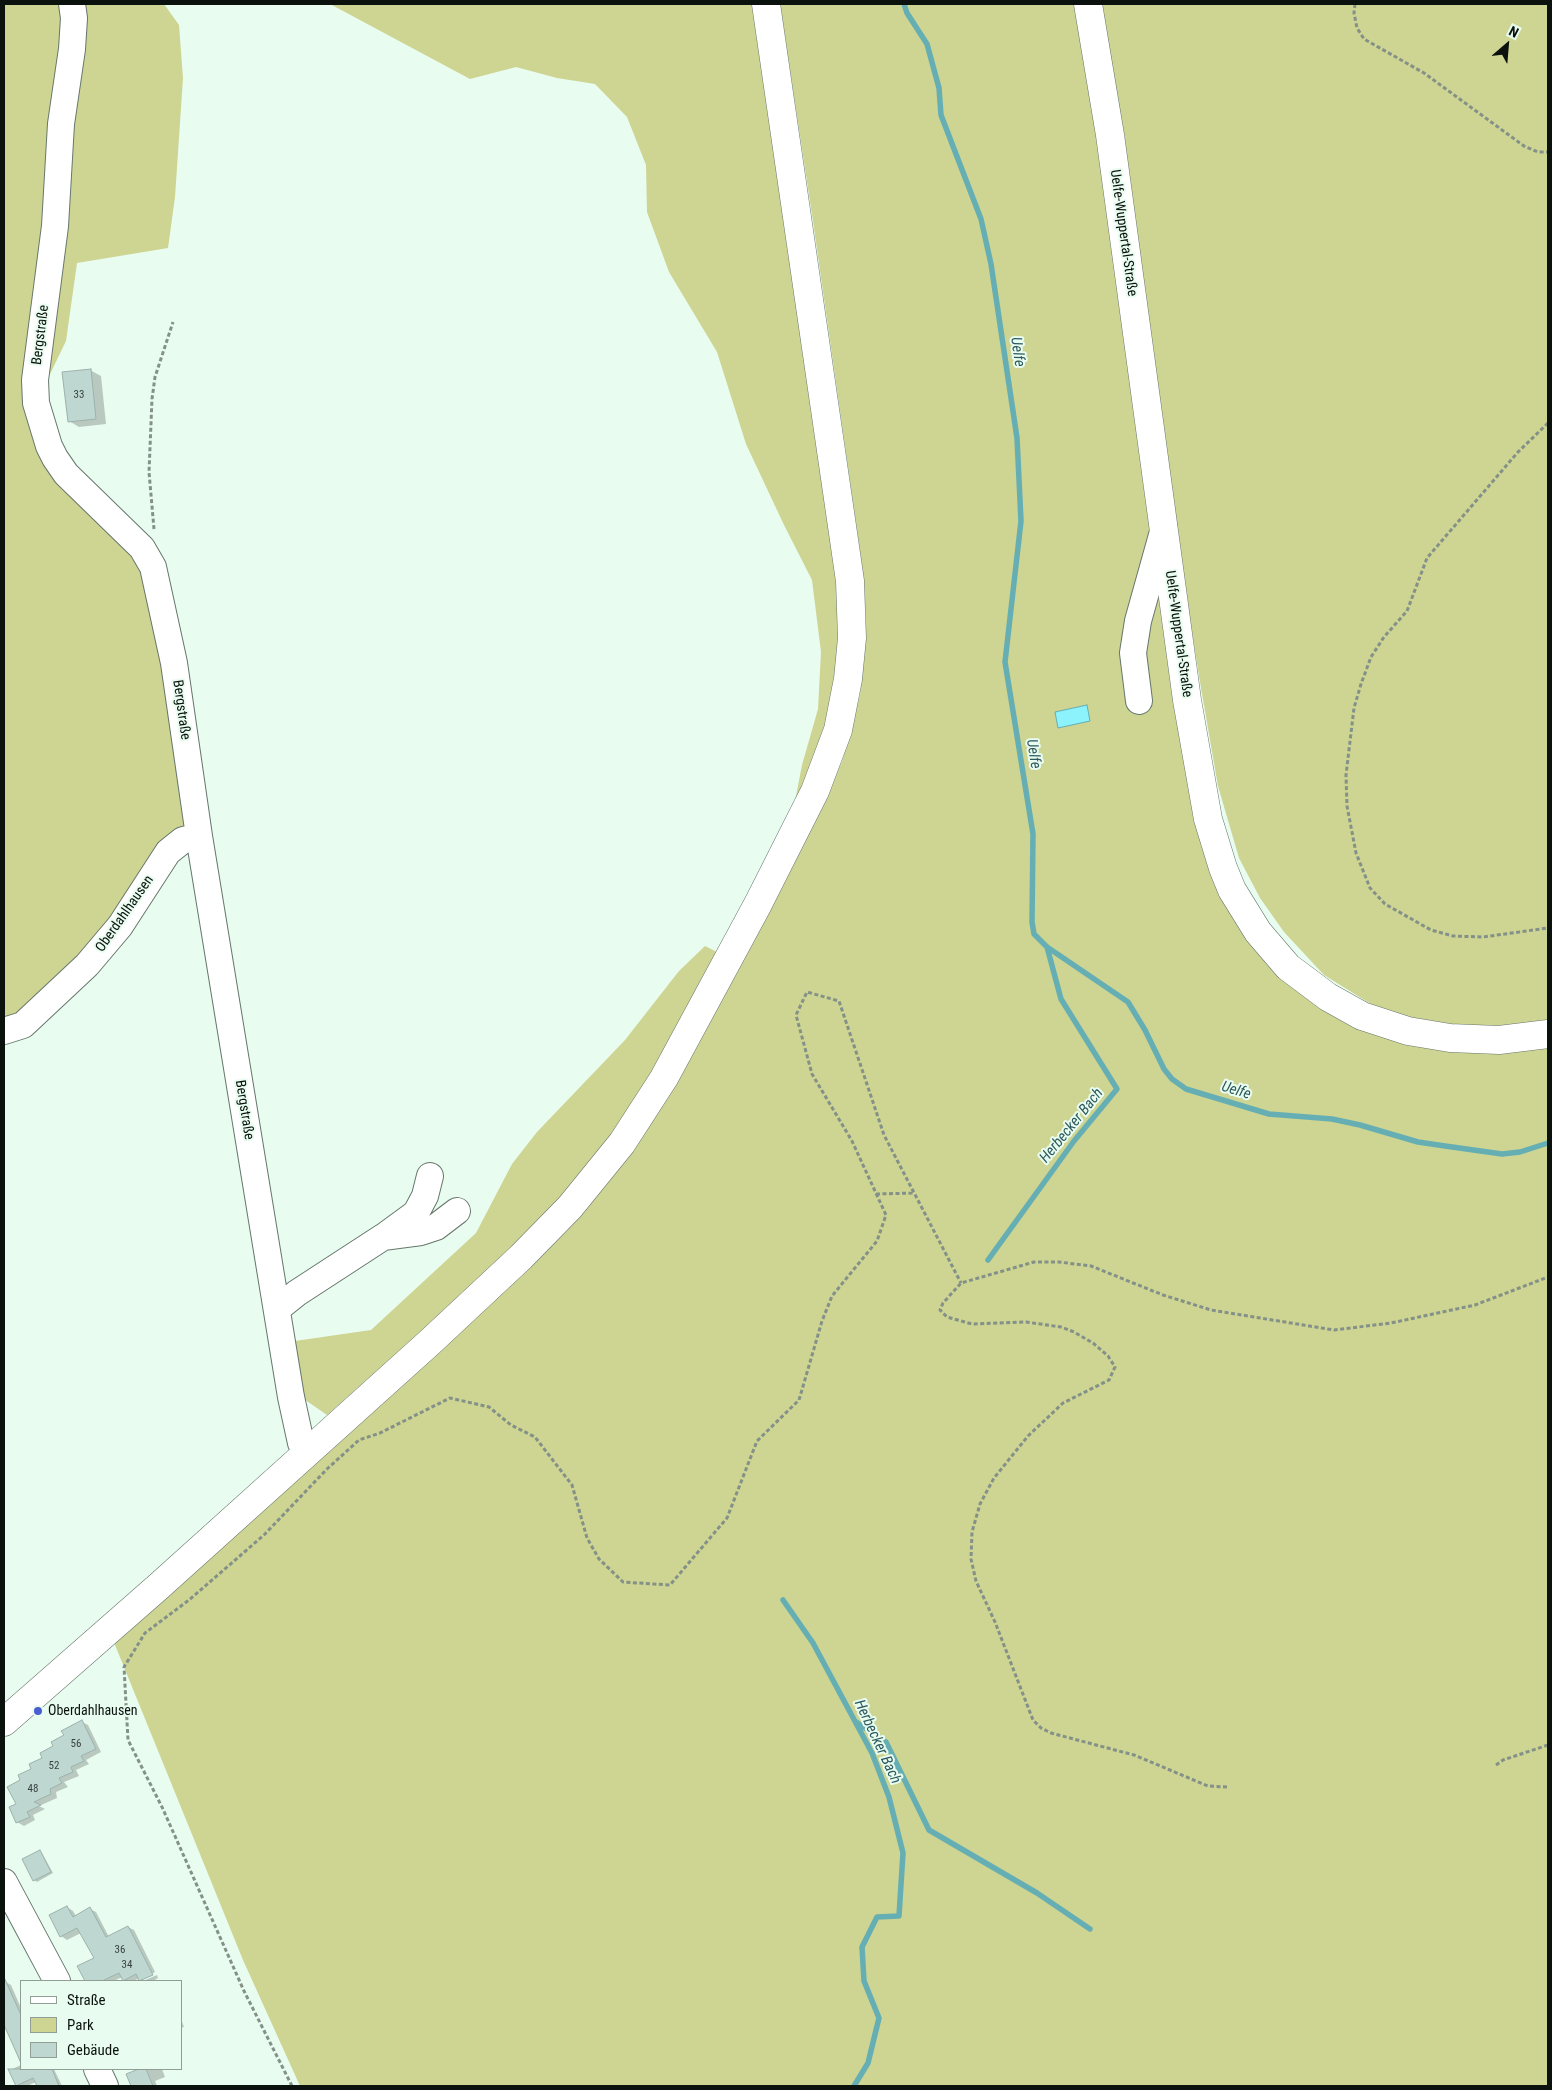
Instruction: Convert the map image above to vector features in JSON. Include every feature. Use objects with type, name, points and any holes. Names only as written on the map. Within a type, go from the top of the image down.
[{"type":"main road","points":[[4,1722],[151,1593],[521,1257],[570,1207],[607,1163],[664,1078],[702,1010],[800,822],[825,769],[834,744],[848,679],[852,638],[850,581],[766,4]]},
{"type":"main road","name":"Uelfe-Wuppertal-Straße","points":[[1088,4],[1110,135],[1187,700],[1208,819],[1232,890],[1258,932],[1288,967],[1307,983],[1342,1006],[1379,1023],[1423,1034],[1475,1040],[1506,1039],[1548,1034]]},
{"type":"street","name":"Bergstraße","points":[[72,4],[74,18],[72,49],[61,124],[55,226],[35,380],[36,402],[49,446],[66,474],[142,548],[154,567],[174,663],[199,836],[296,1424],[301,1443],[306,1452]]},
{"type":"street","points":[[1139,700],[1133,653],[1138,621],[1164,528]]},
{"type":"street","name":"Oberdahlhausen","points":[[4,1031],[23,1024],[88,965],[120,926],[168,852],[183,840],[199,836]]},
{"type":"street","points":[[277,1309],[297,1292],[383,1237],[416,1213],[425,1196],[430,1176]]},
{"type":"street","points":[[383,1237],[421,1232],[436,1227],[457,1211]]},
{"type":"street","points":[[4,1882],[56,1980]]},
{"type":"street","points":[[97,2070],[105,2086]]},
{"type":"path","points":[[1355,4],[1354,13],[1357,28],[1364,39],[1424,73],[1524,146],[1538,152],[1548,152]]},
{"type":"path","points":[[154,567],[154,537],[149,472],[152,399],[156,377],[173,322]]},
{"type":"path","points":[[1548,423],[1518,452],[1427,558],[1407,611],[1384,637],[1371,657],[1354,708],[1346,775],[1347,806],[1356,852],[1370,888],[1385,904],[1431,930],[1453,936],[1483,937],[1548,928]]},
{"type":"path","points":[[292,2086],[240,1983],[162,1807],[128,1740],[124,1667],[145,1633],[189,1600],[264,1535],[327,1469],[359,1440],[380,1432],[450,1398],[489,1406],[511,1425],[535,1437],[572,1485],[587,1538],[599,1559],[623,1582],[670,1585],[727,1518],[757,1441],[800,1400],[822,1321],[832,1296],[877,1241],[886,1215],[852,1141],[812,1074],[796,1015],[807,992],[838,1001],[884,1135],[961,1283]]},
{"type":"path","points":[[876,1194],[914,1193]]},
{"type":"path","points":[[1227,1787],[1208,1786],[1134,1755],[1051,1733],[1041,1728],[1034,1720],[1002,1639],[976,1582],[971,1559],[972,1532],[980,1504],[994,1478],[1016,1449],[1063,1403],[1109,1380],[1115,1367],[1108,1356],[1093,1343],[1061,1327],[1026,1322],[972,1324],[947,1317],[940,1310],[951,1293],[961,1283],[1034,1262],[1091,1266],[1126,1281],[1211,1310],[1334,1330],[1391,1323],[1475,1305],[1548,1277]]},
{"type":"path","points":[[1496,1764],[1548,1745]]},
{"type":"green space","points":[[4,4],[164,4],[179,25],[183,78],[175,197],[168,248],[77,263],[66,341],[36,403],[43,433],[145,560],[193,819],[107,939],[4,1029]]},
{"type":"green space","points":[[330,4],[752,4],[786,222],[842,622],[837,683],[820,751],[790,827],[802,765],[818,709],[821,652],[812,580],[746,444],[717,352],[669,272],[647,212],[646,165],[627,117],[595,84],[557,78],[516,67],[470,79]]},
{"type":"green space","points":[[780,4],[1088,4],[1187,700],[1243,908],[1362,1016],[1548,1034],[1548,2086],[300,2086],[243,1960],[113,1640],[322,1452],[676,1084],[842,762],[860,695],[866,618],[862,565]]},
{"type":"green space","points":[[1096,4],[1548,4],[1548,1027],[1516,1030],[1426,1024],[1374,1006],[1324,975],[1284,932],[1260,898],[1239,858],[1218,786],[1201,688],[1170,495],[1124,134],[1112,91]]},
{"type":"green space","points":[[705,946],[719,953],[665,1053],[602,1151],[535,1225],[465,1292],[327,1415],[301,1397],[295,1341],[371,1330],[476,1233],[512,1164],[537,1132],[625,1040],[679,971]]},
{"type":"water","points":[[1087,705],[1090,721],[1058,728],[1055,712]]},
{"type":"building","points":[[91,369],[96,419],[68,422],[62,372]]},
{"type":"building","points":[[82,1720],[96,1749],[81,1756],[84,1761],[71,1767],[73,1772],[59,1778],[62,1783],[50,1789],[51,1794],[34,1802],[41,1805],[27,1812],[30,1817],[16,1823],[9,1807],[16,1804],[7,1787],[20,1780],[18,1775],[31,1769],[29,1764],[42,1758],[40,1753],[53,1746],[51,1742],[64,1735],[61,1731]]},
{"type":"building","points":[[40,1850],[51,1872],[33,1881],[22,1859]]},
{"type":"building","points":[[67,1906],[73,1917],[90,1907],[106,1937],[128,1926],[153,1975],[139,1980],[136,1974],[122,1980],[119,1973],[104,1980],[84,1980],[77,1966],[94,1958],[77,1928],[60,1937],[49,1915]]},
{"type":"building","points":[[4,1977],[20,2013],[20,2061],[4,2025]]},
{"type":"building","points":[[8,2069],[52,2070],[59,2086],[37,2086],[33,2078],[16,2086]]},
{"type":"building","points":[[136,2070],[146,2070],[153,2086],[131,2086],[126,2074]]},
{"type":"waterway","name":"Uelfe","points":[[904,4],[907,13],[927,44],[939,88],[941,115],[981,219],[991,264],[1017,438],[1021,521],[1005,662],[1033,834],[1032,922],[1034,934],[1047,947],[1128,1002],[1145,1030],[1164,1069],[1172,1079],[1186,1089],[1269,1114],[1332,1119],[1418,1142],[1502,1154],[1520,1152],[1548,1143]]},
{"type":"waterway","name":"Herbecker Bach","points":[[988,1260],[1074,1141],[1117,1089],[1061,999],[1047,947]]},
{"type":"waterway","name":"Herbecker Bach","points":[[783,1600],[813,1643],[872,1753],[889,1797],[903,1853],[899,1916],[877,1917],[862,1947],[864,1981],[879,2018],[868,2063],[854,2086]]},
{"type":"waterway","points":[[856,1722],[886,1742],[929,1830],[1037,1893],[1090,1929]]},
{"type":"place","name":"Oberdahlhausen","points":[[38,1711]]}]
